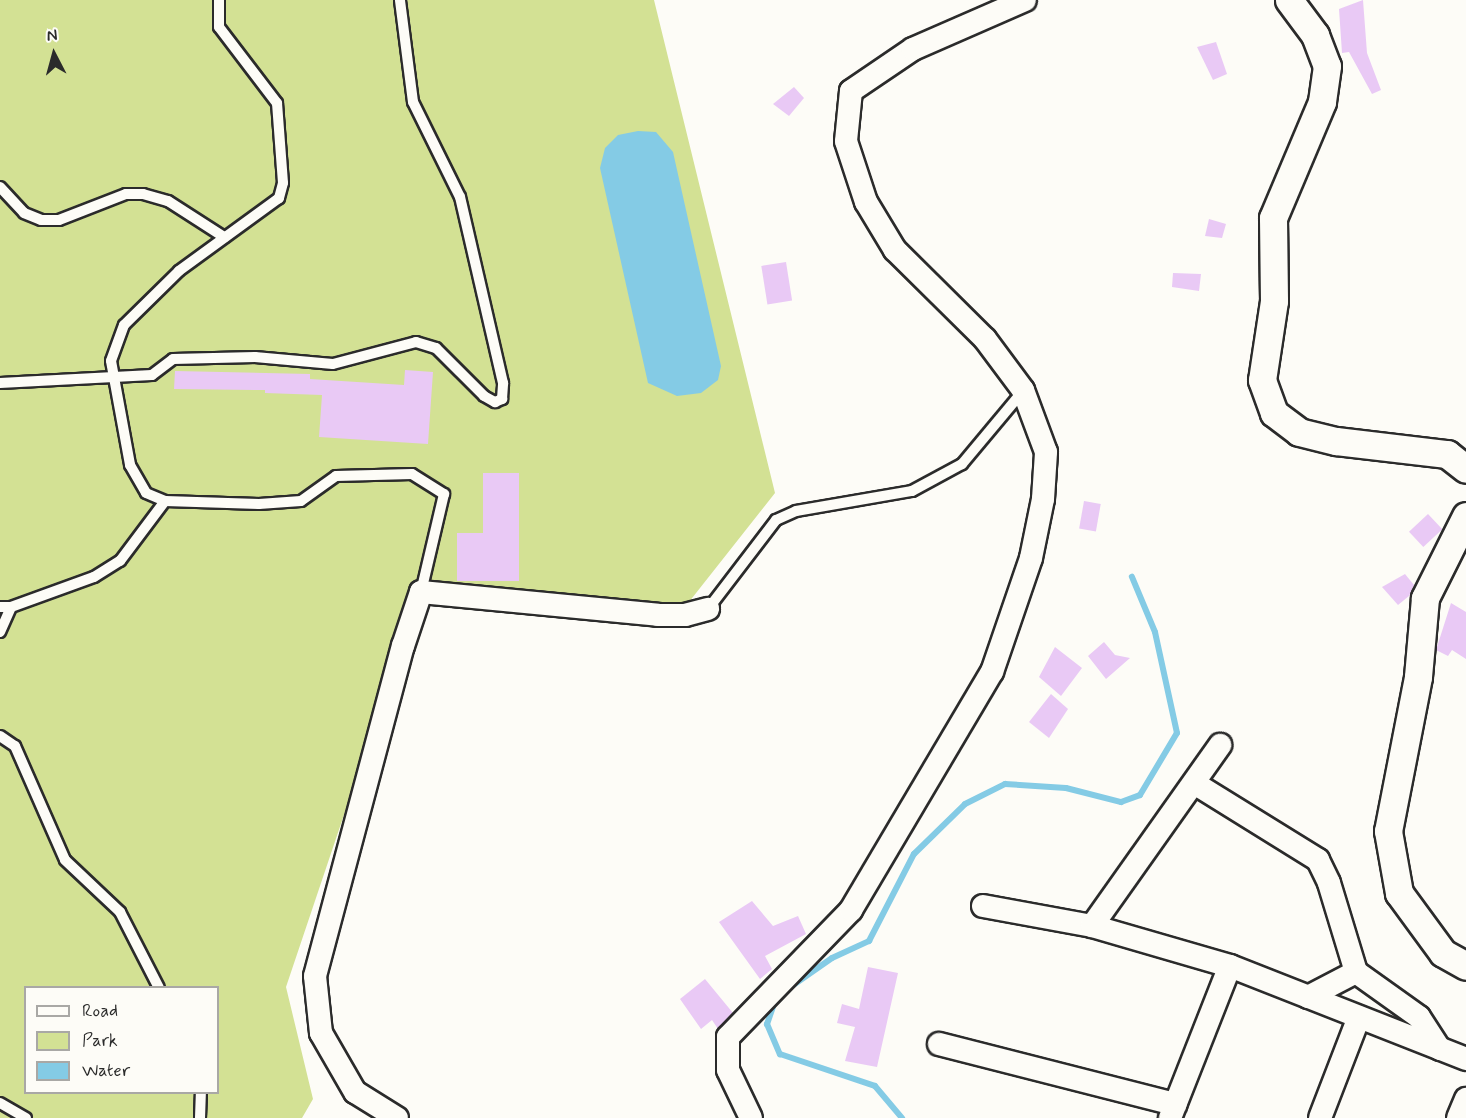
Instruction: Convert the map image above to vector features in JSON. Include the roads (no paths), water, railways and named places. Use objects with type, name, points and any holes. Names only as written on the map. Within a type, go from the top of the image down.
[{"type":"street","points":[[751,1118],[728,1070],[728,1037],[851,910],[992,672],[1031,558],[1043,499],[1046,452],[1023,390],[985,339],[896,250],[866,202],[846,141],[851,91],[913,48],[1025,0]]},
{"type":"street","points":[[1289,0],[1314,35],[1327,66],[1322,102],[1273,218],[1274,301],[1262,380],[1274,413],[1299,432],[1336,441],[1447,454],[1466,469]]},
{"type":"street","points":[[1466,516],[1425,598],[1416,688],[1388,831],[1399,893],[1443,953],[1466,966]]},
{"type":"street","points":[[397,1118],[355,1092],[321,1033],[315,976],[403,646],[421,592],[658,615],[686,615],[708,609]]},
{"type":"street","points":[[403,646],[448,594]]},
{"type":"street","points":[[1092,926],[1138,856],[1220,745]]},
{"type":"street","points":[[1194,783],[1318,860],[1329,883],[1356,972],[1419,1017],[1440,1049]]},
{"type":"street","points":[[983,906],[1092,926],[1230,966],[1466,1059]]},
{"type":"street","points":[[939,1044],[1172,1111],[1230,966]]},
{"type":"street","points":[[1308,997],[1356,972]]},
{"type":"street","points":[[1320,1118],[1359,1017]]},
{"type":"street","points":[[1458,1118],[1466,1099]]},
{"type":"lane","points":[[219,0],[219,27],[277,103],[283,183],[279,198],[179,272],[124,325],[111,361],[112,378],[130,465],[146,493],[165,501],[259,504],[301,501],[336,476],[412,474],[444,494],[421,592]]},
{"type":"lane","points":[[0,383],[152,375],[173,359],[255,357],[333,364],[416,342],[436,348],[484,396],[495,402],[502,399],[503,383],[460,197],[413,102],[400,0]]},
{"type":"lane","points":[[0,187],[24,213],[41,220],[59,220],[126,194],[142,194],[168,201],[224,237]]},
{"type":"lane","points":[[708,609],[776,520],[796,511],[912,491],[962,464],[1023,390]]},
{"type":"lane","points":[[0,632],[6,607],[94,577],[120,561],[165,501]]},
{"type":"lane","points":[[0,736],[15,746],[65,860],[120,912],[158,986]]},
{"type":"lane","points":[[200,1118],[201,1094]]},
{"type":"lane","points":[[0,1102],[26,1118]]},
{"type":"water","points":[[638,131],[656,132],[673,152],[721,366],[718,380],[701,393],[677,396],[648,383],[600,168],[605,148],[618,135]]},
{"type":"waterway","points":[[789,988],[832,958],[869,941],[914,854],[965,804],[1005,784],[1066,788],[1121,802],[1140,795],[1177,733],[1155,632],[1132,577]]},
{"type":"waterway","points":[[776,998],[767,1024],[780,1054],[875,1086],[902,1118]]}]
